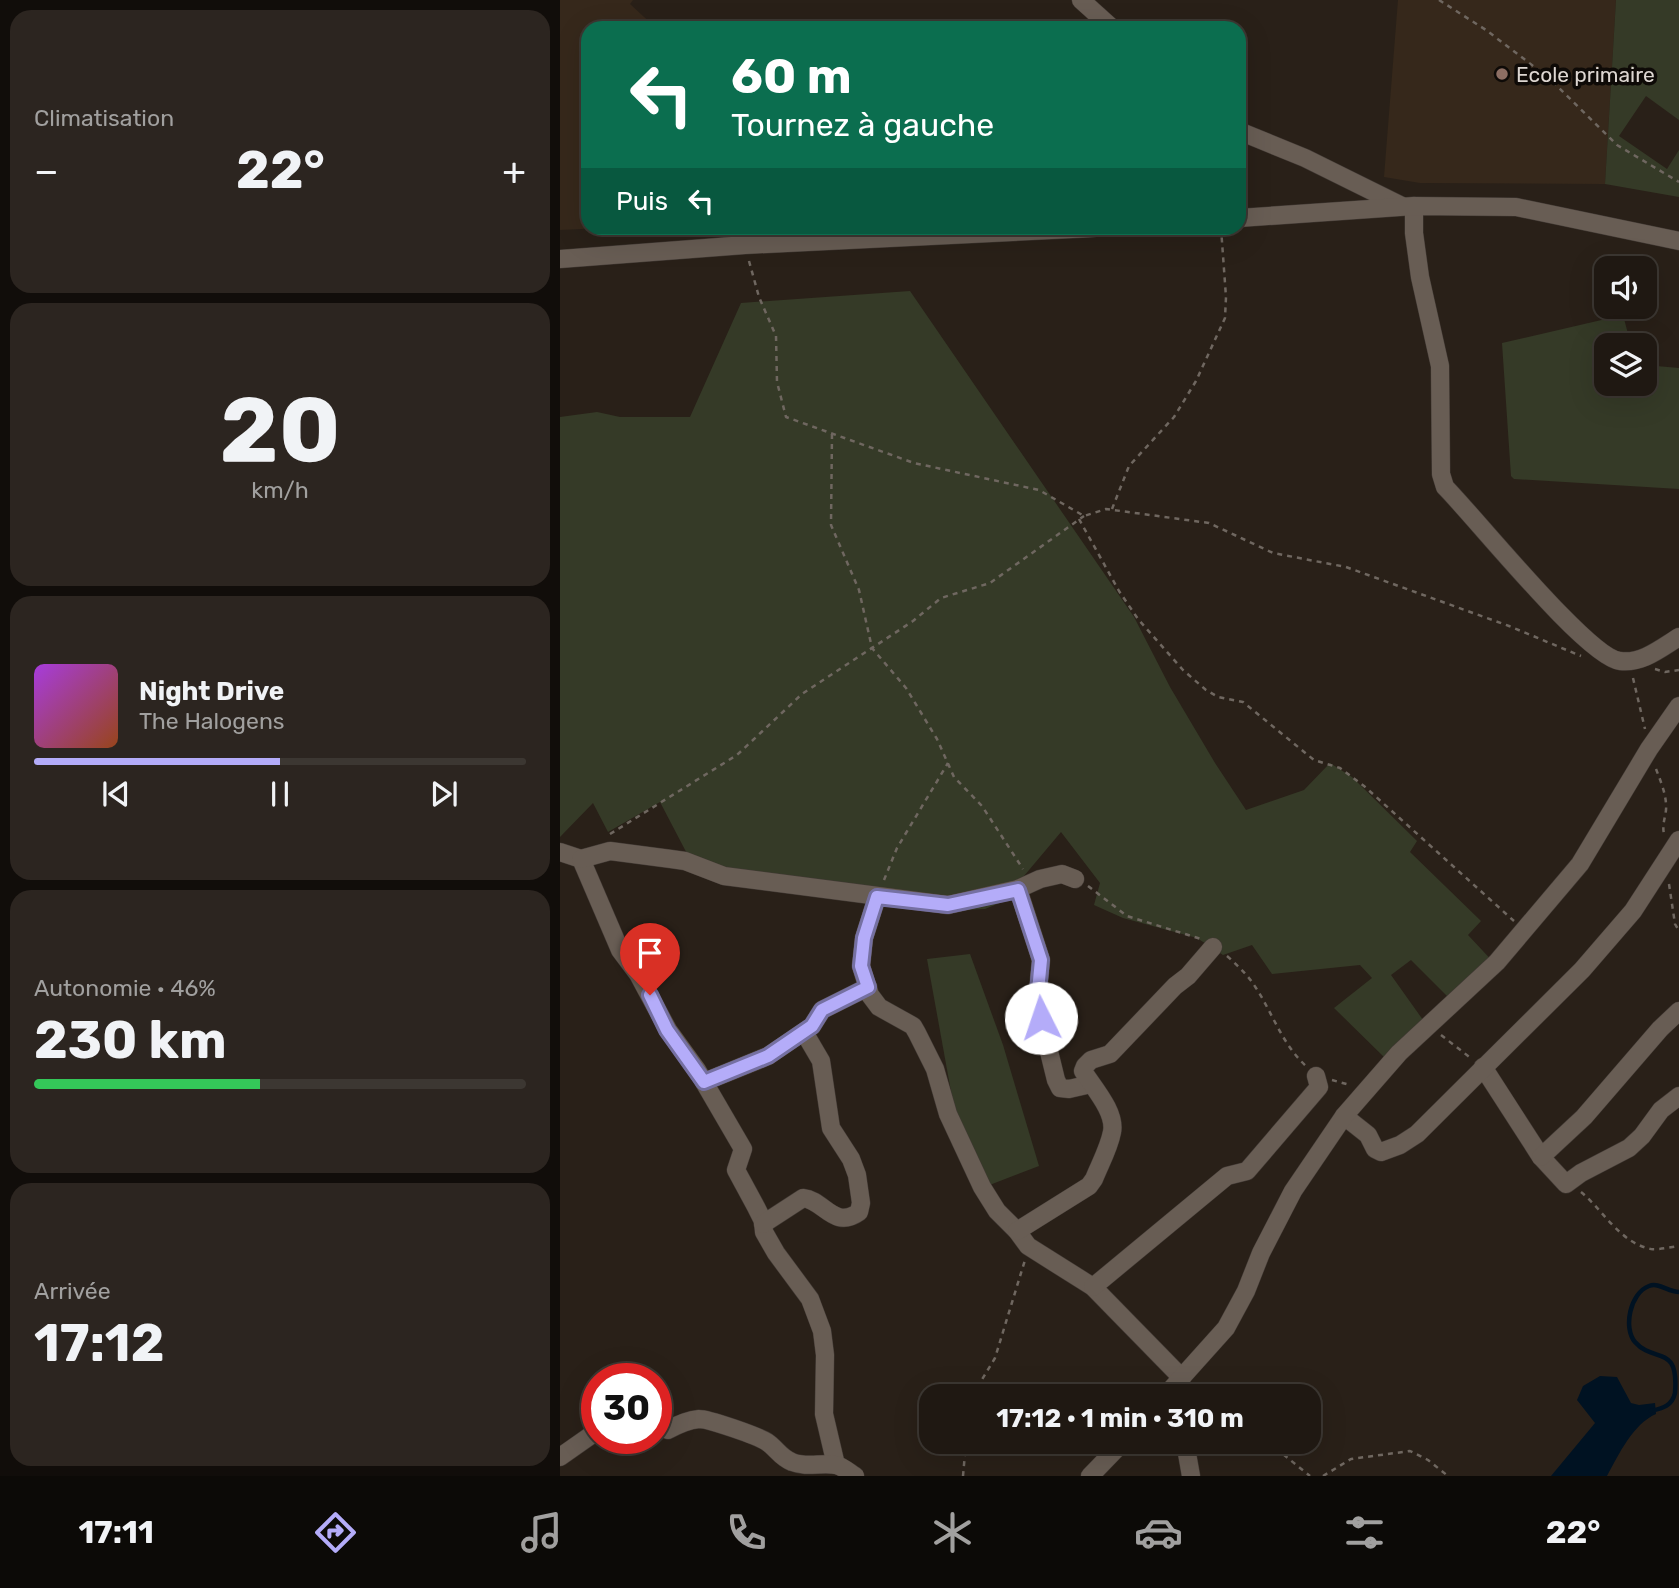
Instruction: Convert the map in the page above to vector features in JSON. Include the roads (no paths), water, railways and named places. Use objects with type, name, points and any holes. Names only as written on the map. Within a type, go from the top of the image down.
[{"type":"street","points":[[1081,0],[1104,21]]},
{"type":"street","points":[[1246,134],[1408,206]]},
{"type":"street","points":[[1408,206],[1440,366],[1441,474],[1445,487],[1562,615],[1593,644],[1618,661],[1640,660],[1679,637]]},
{"type":"street","points":[[1246,218],[1408,206],[1516,207],[1679,242]]},
{"type":"street","points":[[560,259],[745,245],[950,235]]},
{"type":"street","points":[[1176,1384],[1226,1328],[1293,1191],[1344,1116],[1399,1054],[1497,962],[1580,864],[1648,749],[1679,706]]},
{"type":"street","points":[[560,852],[581,859],[610,851],[671,859],[685,861],[724,876],[948,905],[1026,886],[1062,874],[1075,879]]},
{"type":"street","points":[[1344,1116],[1368,1135],[1375,1149],[1381,1152],[1418,1134],[1582,970],[1633,911],[1676,851]]},
{"type":"street","points":[[581,859],[620,950],[644,984],[667,1030],[704,1082],[743,1149],[736,1170],[763,1224],[764,1232],[810,1299],[822,1331],[824,1414],[836,1465]]},
{"type":"street","points":[[1026,886],[1041,960],[1038,991],[1041,1018],[1056,1080],[1060,1088],[1069,1089],[1091,1084]]},
{"type":"street","points":[[877,897],[864,938],[861,966],[870,995],[879,1007],[913,1026],[918,1033],[934,1069],[948,1114],[982,1187],[997,1212],[1028,1246],[1093,1287],[1182,1378]]},
{"type":"street","points":[[1017,1231],[1094,1180],[1112,1133],[1112,1124],[1108,1112],[1083,1072],[1085,1066],[1091,1060],[1111,1054],[1213,947]]},
{"type":"street","points":[[704,1082],[768,1056],[812,1026],[822,1010],[868,987]]},
{"type":"street","points":[[1541,1157],[1584,1117],[1660,1028],[1679,1011]]},
{"type":"street","points":[[763,1224],[803,1198],[809,1199],[831,1215],[854,1216],[859,1212],[861,1203],[857,1175],[851,1159],[831,1128],[821,1062],[804,1032]]},
{"type":"street","points":[[1483,1067],[1541,1157],[1566,1184],[1581,1173],[1629,1148],[1642,1136],[1661,1110],[1679,1096]]},
{"type":"street","points":[[1093,1287],[1227,1176],[1247,1171],[1319,1087],[1317,1076]]},
{"type":"street","points":[[672,1428],[699,1419],[711,1422],[762,1439],[780,1456],[793,1463],[836,1465],[855,1476]]},
{"type":"street","points":[[560,1457],[581,1442]]},
{"type":"street","points":[[1090,1476],[1111,1454]]},
{"type":"street","points":[[1187,1454],[1191,1476]]},
{"type":"water","points":[[1600,1376],[1617,1377],[1631,1403],[1655,1403],[1656,1414],[1634,1432],[1607,1476],[1551,1476],[1595,1423],[1577,1400],[1583,1386]]},
{"type":"waterway","points":[[1651,1411],[1672,1401],[1675,1393],[1673,1367],[1664,1357],[1642,1348],[1635,1342],[1629,1328],[1630,1311],[1637,1296],[1649,1286],[1656,1285],[1679,1292]]},
{"type":"place","name":"Ecole primaire","points":[[1502,74]]}]
